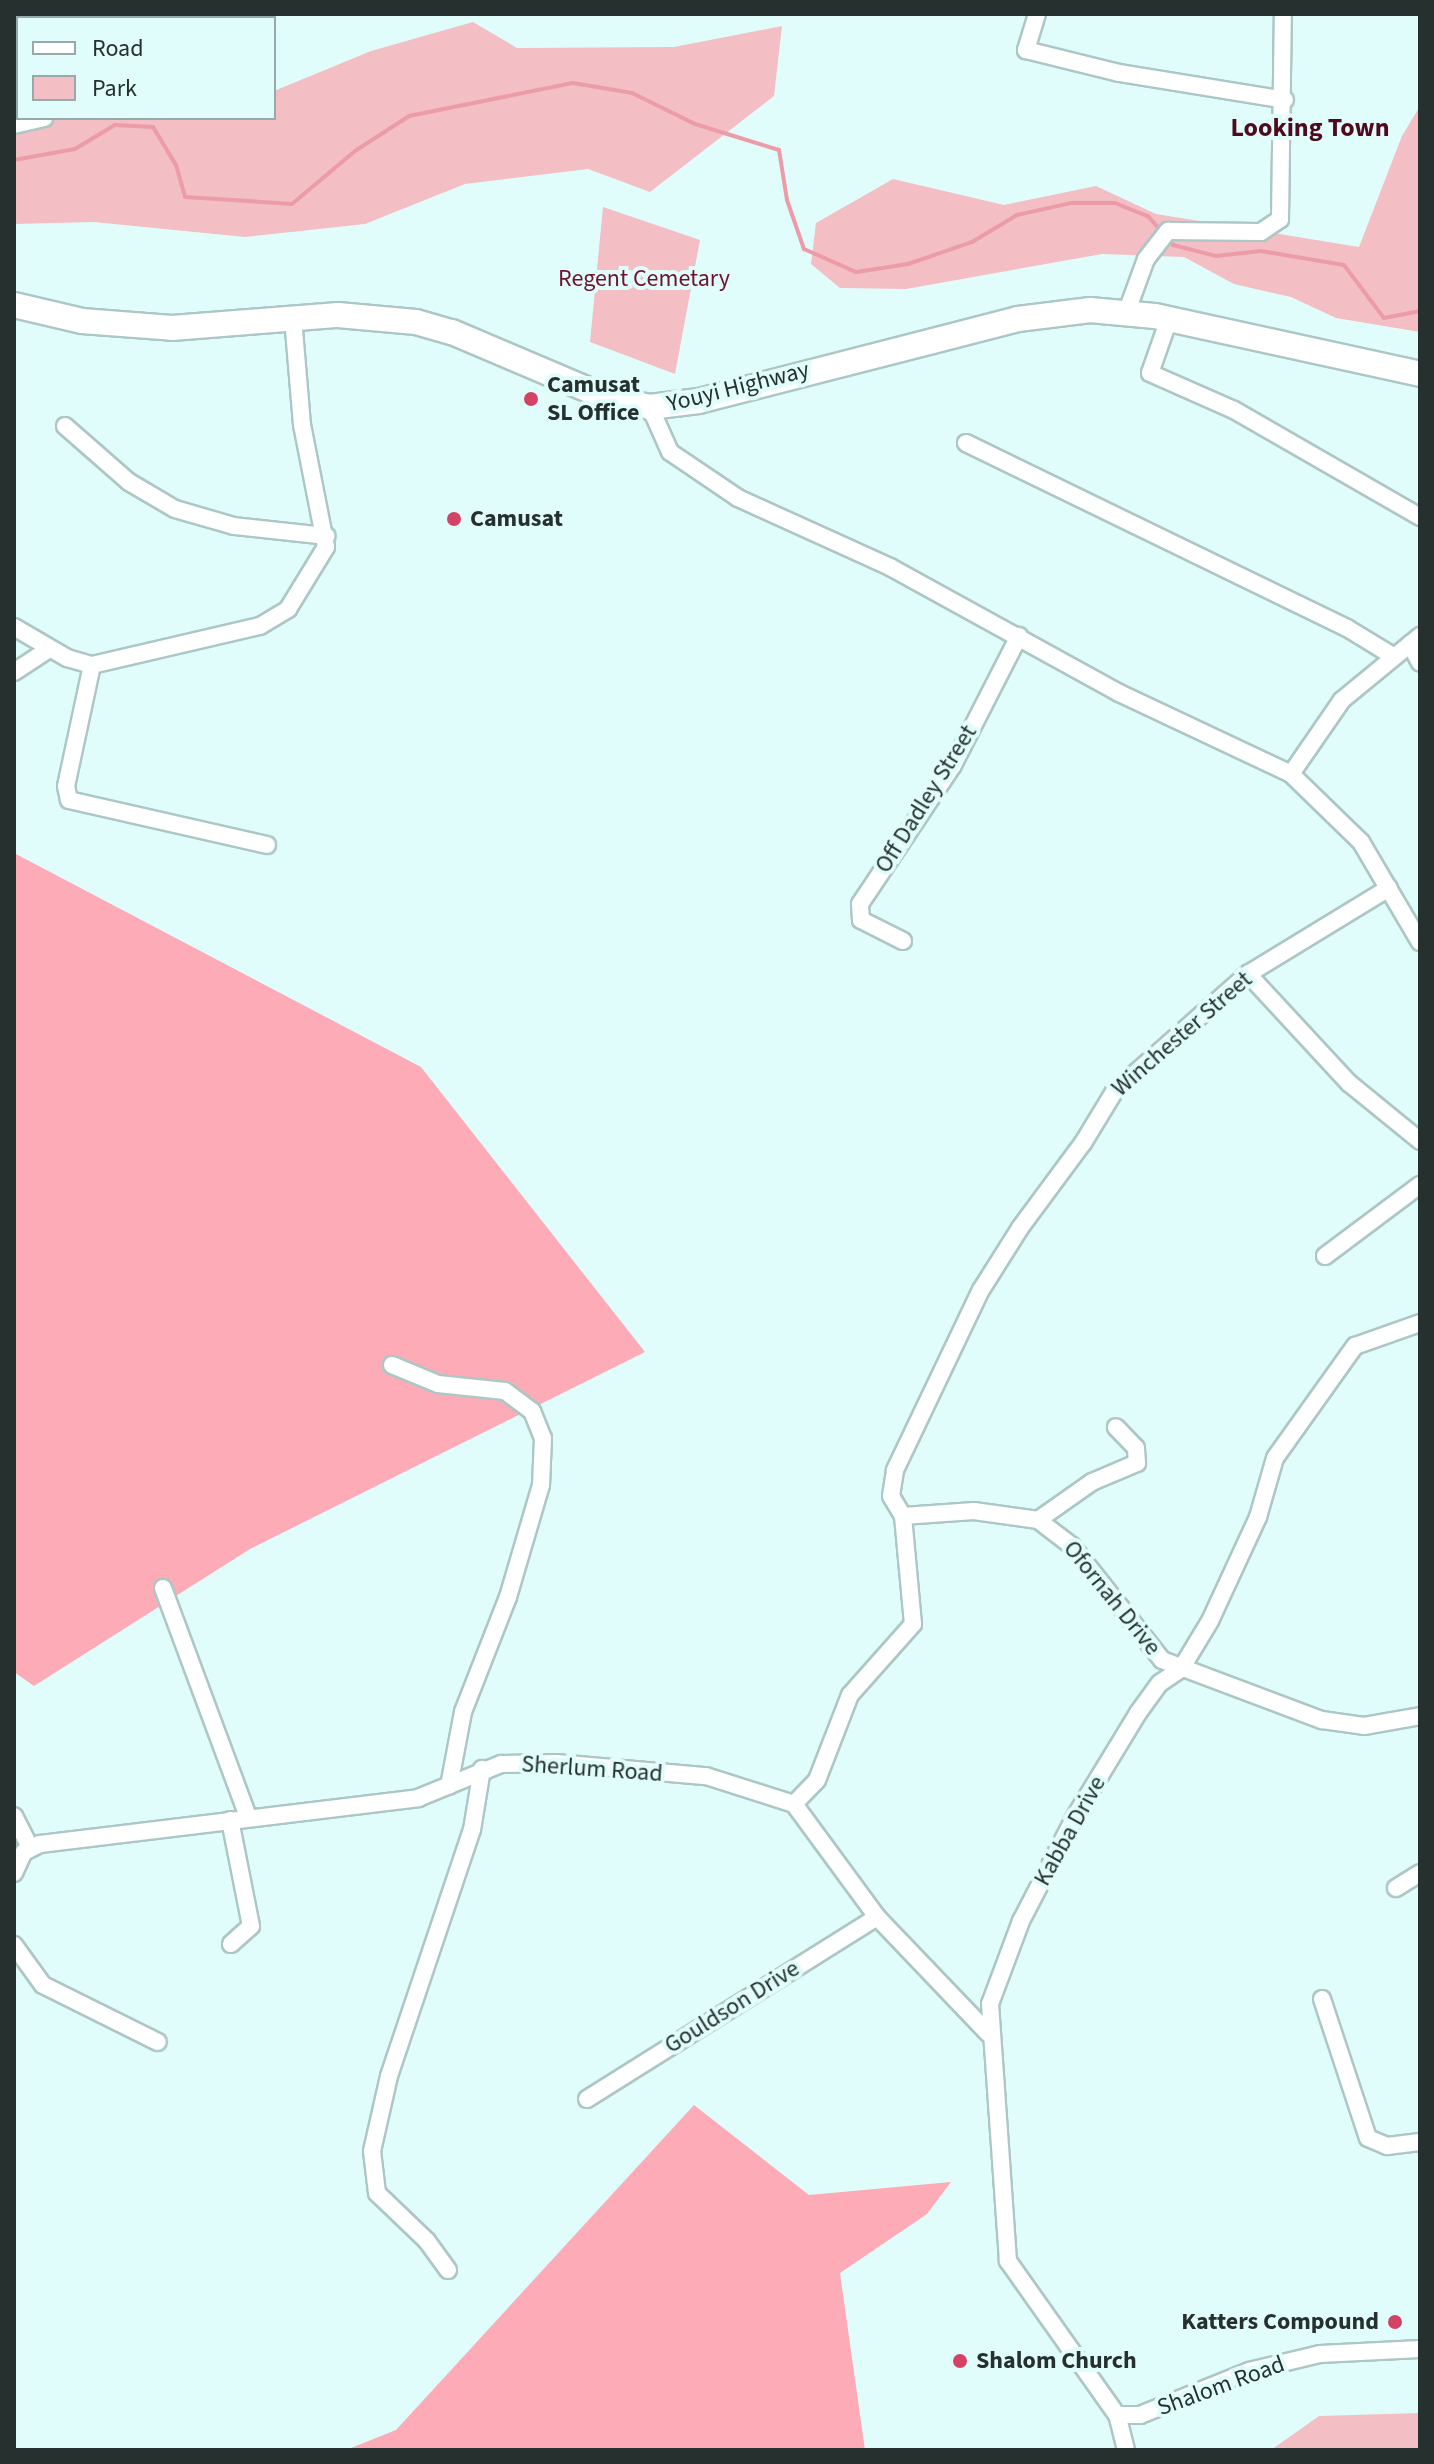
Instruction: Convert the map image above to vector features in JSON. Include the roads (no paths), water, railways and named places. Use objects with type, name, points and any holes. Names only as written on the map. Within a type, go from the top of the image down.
[{"type":"main road","name":"Youyi Highway","points":[[14,305],[82,321],[172,328],[338,315],[416,322],[466,338],[610,399],[650,407],[699,401],[1018,319],[1127,311],[1420,374]]},
{"type":"street","points":[[1037,14],[1026,50],[1119,73],[1285,100]]},
{"type":"street","points":[[1127,311],[1146,259],[1168,231],[1261,232],[1277,225],[1282,210],[1285,100],[1283,14]]},
{"type":"street","points":[[14,125],[35,120]]},
{"type":"street","points":[[14,627],[49,649],[92,665],[276,619],[322,558],[326,536],[302,425],[293,318]]},
{"type":"street","points":[[1169,319],[1150,373],[1234,410],[1420,517]]},
{"type":"street","points":[[650,407],[670,452],[701,476],[1019,636],[1119,693],[1291,774],[1346,825],[1389,888],[1420,942]]},
{"type":"street","points":[[65,426],[129,482],[175,509],[234,526],[326,536]]},
{"type":"street","points":[[966,443],[1347,628],[1393,656]]},
{"type":"street","name":"Off Dadley Street","points":[[903,941],[861,920],[860,904],[953,765],[1019,636]]},
{"type":"street","points":[[1291,774],[1342,700],[1415,640],[1420,663]]},
{"type":"street","points":[[14,672],[49,649]]},
{"type":"street","points":[[92,665],[66,786],[69,800],[267,845]]},
{"type":"street","name":"Winchester Street","points":[[903,1516],[891,1496],[895,1470],[981,1290],[1020,1228],[1083,1143],[1114,1092],[1248,974],[1389,888]]},
{"type":"street","points":[[1248,974],[1349,1083],[1420,1141]]},
{"type":"street","points":[[1325,1256],[1420,1185]]},
{"type":"street","name":"Kabba Drive","points":[[1117,2415],[1008,2261],[988,2033],[997,1981],[1021,1921],[1076,1815],[1152,1694],[1181,1669],[1246,1545],[1275,1458],[1355,1346],[1420,1323]]},
{"type":"street","points":[[392,1365],[438,1384],[505,1391],[532,1411],[543,1438],[541,1485],[508,1597],[463,1712],[449,1786]]},
{"type":"street","points":[[1038,1520],[1092,1482],[1137,1463],[1136,1448],[1116,1427]]},
{"type":"street","name":"Ofornah Drive","points":[[903,1516],[974,1511],[1038,1520],[1072,1546],[1155,1654],[1181,1669],[1322,1720],[1364,1726],[1420,1716]]},
{"type":"street","points":[[903,1516],[913,1624],[844,1705],[817,1780],[794,1804],[877,1917],[988,2033]]},
{"type":"street","points":[[163,1588],[248,1817]]},
{"type":"street","name":"Sherlum Road","points":[[30,1847],[248,1817],[418,1798],[482,1769],[524,1762],[706,1776],[794,1804]]},
{"type":"street","points":[[448,2270],[427,2241],[377,2193],[372,2151],[389,2076],[472,1830],[482,1769]]},
{"type":"street","points":[[14,1816],[30,1847],[14,1873]]},
{"type":"street","points":[[230,1820],[251,1917],[245,1935],[231,1944]]},
{"type":"street","points":[[1396,1888],[1420,1873]]},
{"type":"street","name":"Gouldson Drive","points":[[587,2099],[877,1917]]},
{"type":"street","points":[[14,1945],[43,1985],[158,2042]]},
{"type":"street","points":[[1322,1999],[1361,2120],[1375,2145],[1420,2142]]},
{"type":"street","name":"Shalom Road","points":[[1117,2415],[1140,2415],[1249,2371],[1320,2354],[1420,2349]]},
{"type":"street","points":[[1117,2415],[1126,2450]]},
{"type":"waterway","points":[[14,160],[75,149],[115,125],[153,127],[176,165],[185,197],[292,204],[355,151],[409,116],[573,83],[632,93],[695,124],[779,150],[787,200],[804,249],[856,272],[908,264],[972,242],[1017,215],[1071,203],[1115,203],[1148,216],[1162,232]]},
{"type":"waterway","points":[[1168,239],[1173,245],[1216,256],[1261,251],[1344,265],[1384,318],[1420,311]]},
{"type":"place","name":"Camusat SL Office","points":[[531,399]]},
{"type":"place","name":"Camusat","points":[[454,519]]},
{"type":"place","name":"Katters Compound","points":[[1395,2322]]},
{"type":"place","name":"Shalom Church","points":[[960,2361]]},
{"type":"district","name":"Looking Town","points":[[1310,128]]},
{"type":"park label","name":"Regent Cemetary","points":[[644,279]]}]
